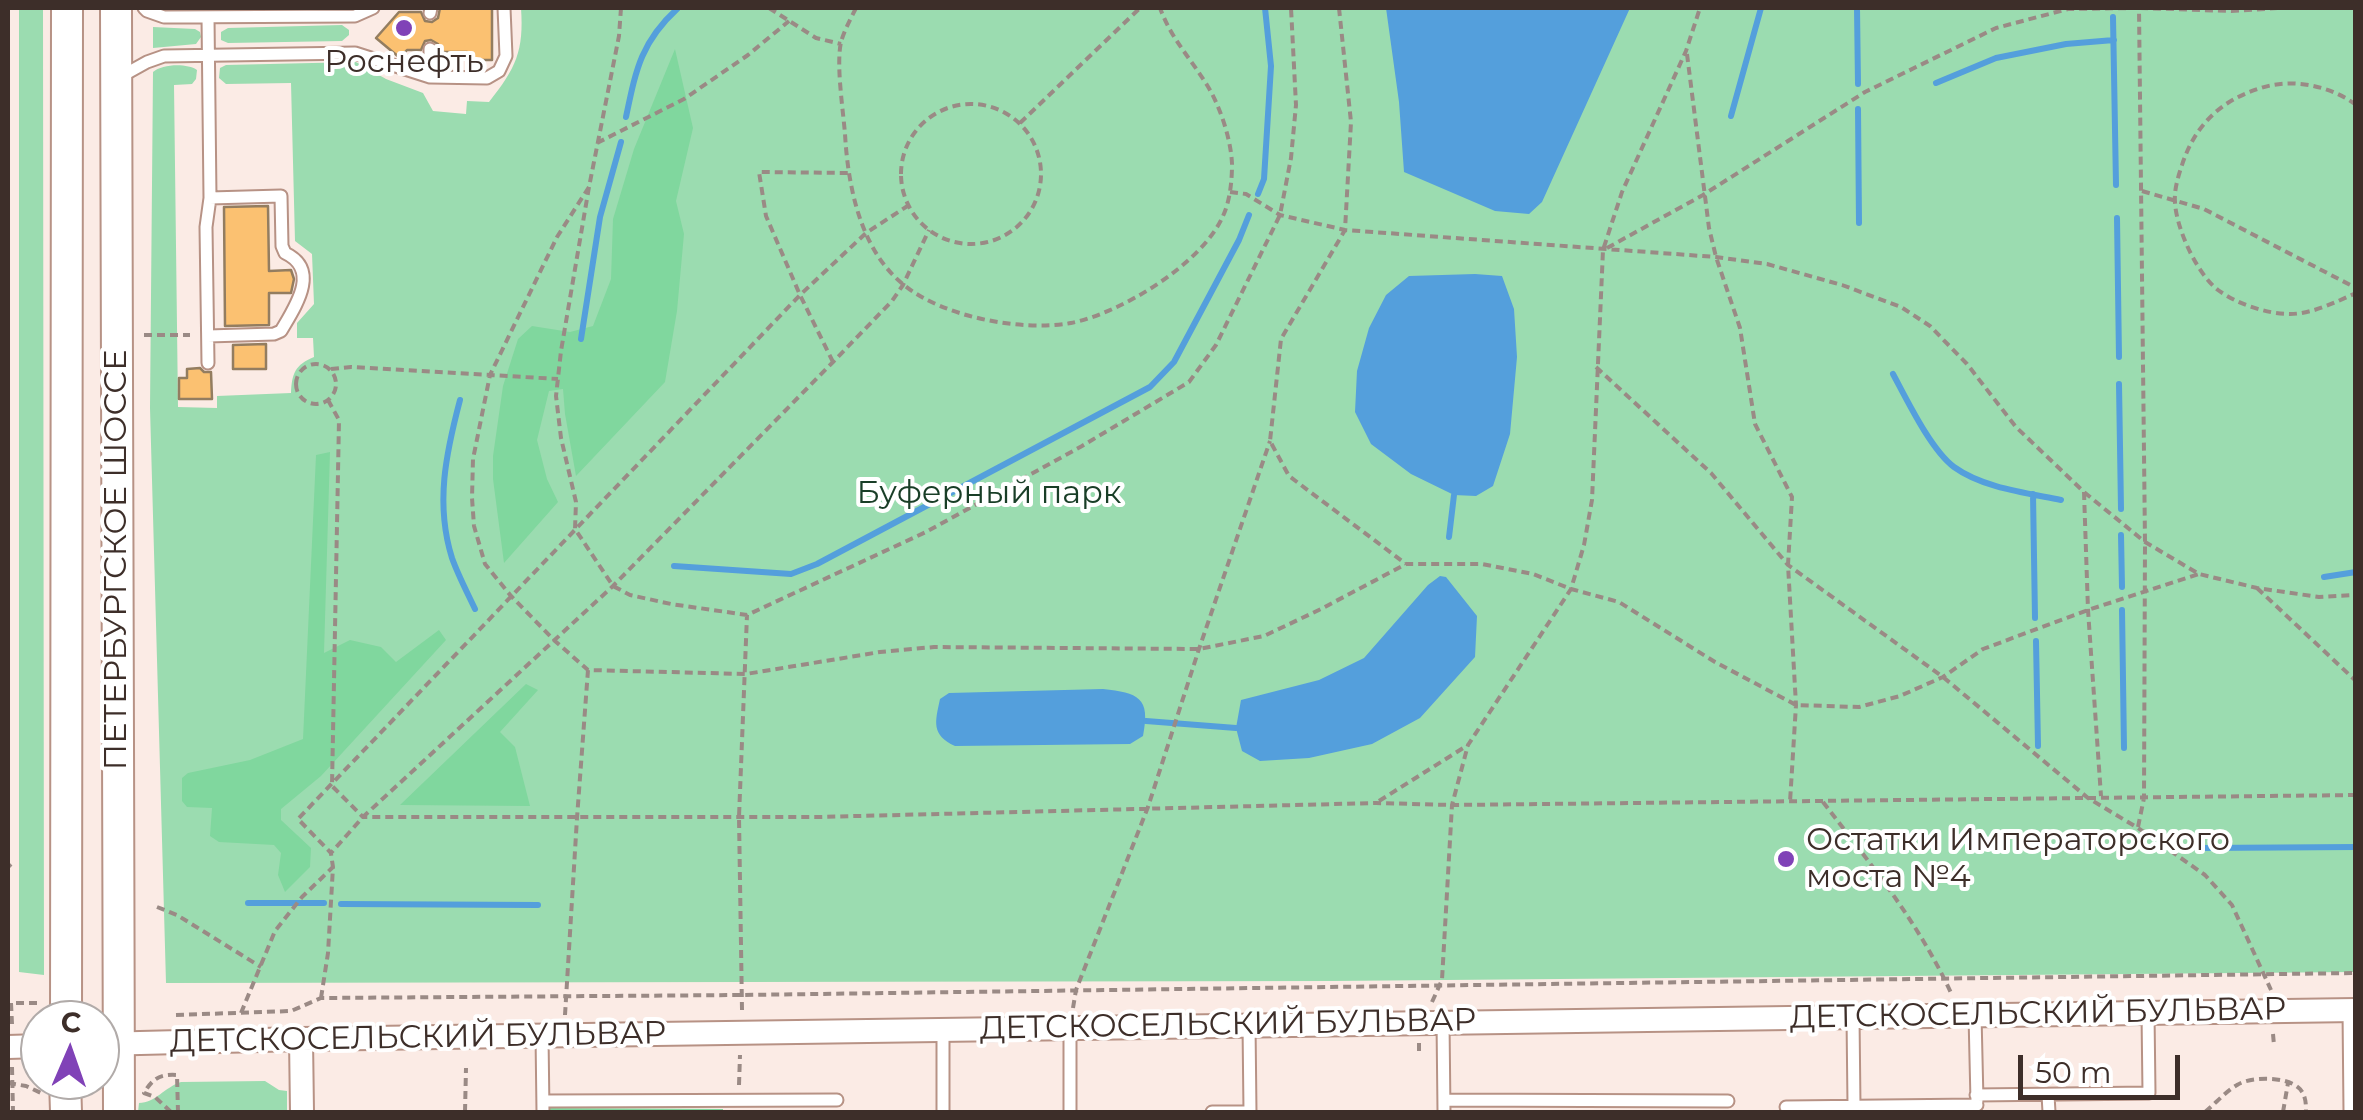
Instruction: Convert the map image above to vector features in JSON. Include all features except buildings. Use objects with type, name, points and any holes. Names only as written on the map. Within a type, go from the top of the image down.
[{"type":"main road","name":"ПЕТЕРБУРГСКОЕ ШОССЕ","points":[[55,1000],[67,8]]},
{"type":"main road","name":"ПЕТЕРБУРГСКОЕ ШОССЕ","points":[[109,1000],[116,8]]},
{"type":"street","name":"ДЕТСКОСЕЛЬСКИЙ БУЛЬВАР","points":[[120,1043],[2352,1010]]},
{"type":"street","points":[[301,1038],[302,1112]]},
{"type":"lane","points":[[144,8],[164,17],[208,18],[355,16],[372,8]]},
{"type":"lane","points":[[116,79],[164,56],[355,53],[430,77],[487,78],[499,70],[506,56],[504,8]]},
{"type":"lane","points":[[208,18],[208,364]]},
{"type":"lane","points":[[430,50],[430,77]]},
{"type":"lane","points":[[208,336],[281,331],[300,300],[302,289],[302,267],[282,246],[281,196],[210,198]]},
{"type":"lane","points":[[2350,1112],[2352,1010]]},
{"type":"lane","points":[[1786,1107],[1977,1104],[2048,1094],[2149,1093],[2148,1012]]},
{"type":"lane","points":[[1976,1015],[1977,1104]]},
{"type":"lane","points":[[1853,1016],[1854,1106]]},
{"type":"lane","points":[[1443,1022],[1444,1106],[1728,1101]]},
{"type":"lane","points":[[1212,1112],[1250,1112],[1249,1024]]},
{"type":"lane","points":[[1070,1027],[1070,1112]]},
{"type":"lane","points":[[943,1029],[943,1112]]},
{"type":"lane","points":[[554,1035],[542,1107],[837,1100]]},
{"type":"lane","points":[[2048,1094],[2049,1112]]},
{"type":"path","points":[[621,8],[556,396],[576,502],[575,529],[614,586],[630,595],[747,615],[926,532],[1189,382],[1216,345],[1280,214],[1292,158],[1296,105],[1291,8]]},
{"type":"path","points":[[769,8],[816,38],[841,44]]},
{"type":"path","points":[[856,8],[841,44],[848,174],[866,233],[903,285],[938,306],[1014,324],[1070,323],[1115,308],[1184,264],[1222,218],[1230,192],[1232,161],[1224,126],[1210,90],[1169,33],[1160,8]]},
{"type":"path","points":[[1020,123],[1140,8]]},
{"type":"path","points":[[1076,990],[1148,807],[1270,441],[1281,338],[1345,230],[1351,122],[1340,8]]},
{"type":"path","points":[[1441,985],[1452,805],[1468,744],[1570,589],[1584,545],[1592,500],[1603,250],[1622,192],[1686,51],[1700,8]]},
{"type":"path","points":[[1603,250],[1703,196],[1866,92],[1996,28],[2068,8],[2279,8]]},
{"type":"path","points":[[2138,8],[2145,542],[2144,798],[2138,828]]},
{"type":"path","points":[[596,143],[684,99],[748,56],[789,21]]},
{"type":"path","points":[[1686,51],[1703,196],[1716,258],[1740,328],[1755,424],[1792,497],[1788,565],[1796,705],[1790,802]]},
{"type":"path","points":[[2356,105],[2346,97],[2311,85],[2274,84],[2239,95],[2209,116],[2188,146],[2174,200],[2181,234],[2208,278],[2216,289],[2250,307],[2291,314],[2330,304],[2356,290]]},
{"type":"path","points":[[976,104],[992,107],[1020,123],[1038,150],[1041,182],[1030,213],[1020,225],[991,241],[976,244],[959,243],[929,230],[908,205],[901,174],[908,142],[918,129],[944,110],[976,104]]},
{"type":"path","points":[[833,362],[766,216],[759,172],[848,174]]},
{"type":"path","points":[[589,187],[557,237],[490,375],[473,459],[474,526],[485,564],[556,642],[588,670],[746,674],[880,652],[934,648],[1199,649],[1264,636],[1406,564],[1482,564],[1533,574],[1619,602],[1715,662],[1796,705],[1858,708],[1900,696],[1943,677],[1983,650],[2199,574]]},
{"type":"path","points":[[2142,191],[2204,208],[2356,290]]},
{"type":"path","points":[[1230,192],[1246,194],[1280,214],[1345,230],[1716,258],[1766,264],[1842,285],[1901,307],[1930,326],[1967,364],[2016,427],[2084,492],[2145,542],[2199,574],[2319,597],[2356,595]]},
{"type":"path","points":[[321,998],[333,868],[330,853],[298,820],[800,295],[866,233],[908,205]]},
{"type":"path","points":[[330,853],[363,817],[614,586],[892,301],[929,230]]},
{"type":"path","points":[[144,335],[208,336]]},
{"type":"path","points":[[316,363],[331,370],[336,386],[328,400],[312,404],[298,394],[296,378],[308,365],[316,363]]},
{"type":"path","points":[[331,370],[351,367],[558,379]]},
{"type":"path","points":[[1596,367],[1711,474],[1788,565],[1943,677],[2088,798],[2205,875],[2232,905],[2270,986]]},
{"type":"path","points":[[328,400],[339,420],[332,786],[363,817],[818,817],[1376,803],[2356,795]]},
{"type":"path","points":[[1270,441],[1289,476],[1406,564]]},
{"type":"path","points":[[2084,492],[2101,798]]},
{"type":"path","points":[[2257,588],[2356,680]]},
{"type":"path","points":[[742,995],[739,817],[747,615]]},
{"type":"path","points":[[554,1035],[566,996],[588,670]]},
{"type":"path","points":[[1376,803],[1468,744]]},
{"type":"path","points":[[1823,802],[1888,888],[1945,981]]},
{"type":"path","points":[[241,1014],[275,931],[302,897],[333,868]]},
{"type":"path","points":[[157,907],[178,914],[261,966]]},
{"type":"path","points":[[176,1016],[291,1011],[321,998],[2356,973]]},
{"type":"path","points":[[14,1112],[10,1083],[11,1003],[20,1005]]},
{"type":"path","points":[[465,1112],[466,1068]]},
{"type":"path","points":[[163,1074],[177,1074],[174,1112],[156,1097],[144,1093],[152,1080],[163,1074]]},
{"type":"path","points":[[2205,1112],[2238,1083],[2250,1080],[2288,1081],[2299,1087],[2306,1098],[2306,1112]]},
{"type":"path","points":[[2283,1112],[2288,1081]]},
{"type":"green space","points":[[19,8],[43,8],[44,975],[19,972]]},
{"type":"green space","name":"Буферный парк","points":[[521,8],[2355,8],[2355,972],[1332,981],[166,983],[150,408],[153,72],[175,65],[197,70],[192,84],[174,85],[178,407],[217,408],[217,396],[291,393],[296,370],[314,357],[313,338],[297,338],[297,323],[314,304],[312,254],[295,241],[291,83],[226,84],[219,78],[220,68],[356,62],[423,93],[433,111],[466,114],[467,101],[489,102],[512,69],[521,36]]},
{"type":"green space","points":[[342,25],[349,35],[342,41],[221,40],[221,32],[228,28]]},
{"type":"green space","points":[[153,27],[195,29],[201,37],[196,44],[153,48]]},
{"type":"green space","points":[[675,49],[693,128],[676,201],[684,234],[665,382],[576,476],[563,389],[549,391],[537,440],[547,479],[558,502],[504,563],[493,456],[503,386],[518,339],[532,326],[570,332],[593,326],[611,279],[613,219],[634,149]]},
{"type":"green space","points":[[330,452],[324,653],[350,640],[381,647],[396,662],[439,630],[446,640],[321,776],[281,809],[281,820],[311,848],[310,867],[285,892],[278,875],[281,853],[274,845],[219,842],[210,836],[212,808],[187,807],[182,801],[182,778],[188,773],[250,760],[303,739],[316,455]]},
{"type":"green space","points":[[526,684],[538,690],[500,732],[515,747],[530,806],[400,805]]},
{"type":"green space","points":[[265,1081],[287,1091],[287,1112],[138,1112],[139,1103],[181,1082]]},
{"type":"green space","points":[[548,1108],[723,1109],[723,1112],[549,1112]]},
{"type":"water","points":[[1386,8],[1630,8],[1542,202],[1529,214],[1495,211],[1404,172]]},
{"type":"water","points":[[1409,276],[1502,276],[1514,309],[1517,357],[1510,434],[1493,486],[1476,496],[1454,495],[1411,474],[1371,444],[1355,412],[1357,371],[1369,328],[1386,295]]},
{"type":"water","points":[[1440,576],[1446,577],[1477,616],[1475,657],[1420,718],[1372,744],[1309,758],[1260,761],[1242,751],[1236,728],[1241,700],[1319,680],[1364,658]]},
{"type":"water","points":[[1103,689],[1139,699],[1145,713],[1143,736],[1130,744],[955,746],[938,732],[940,699],[949,693]]},
{"type":"waterway","points":[[626,117],[642,57],[678,8]]},
{"type":"waterway","points":[[1258,194],[1264,179],[1271,66],[1265,8]]},
{"type":"waterway","points":[[1731,116],[1761,8]]},
{"type":"waterway","points":[[1857,8],[1858,84]]},
{"type":"waterway","points":[[2113,17],[2116,185]]},
{"type":"waterway","points":[[1936,83],[1996,58],[2066,44],[2114,40]]},
{"type":"waterway","points":[[1858,109],[1859,223]]},
{"type":"waterway","points":[[581,339],[600,217],[621,142]]},
{"type":"waterway","points":[[674,566],[791,574],[817,564],[1150,387],[1174,362],[1249,215]]},
{"type":"waterway","points":[[2117,218],[2119,357]]},
{"type":"waterway","points":[[1893,374],[1928,437],[1954,467],[1992,485],[2061,500]]},
{"type":"waterway","points":[[2119,384],[2121,509]]},
{"type":"waterway","points":[[460,400],[447,459],[444,518],[452,558],[475,609]]},
{"type":"waterway","points":[[2033,494],[2035,618]]},
{"type":"waterway","points":[[1449,537],[1454,495]]},
{"type":"waterway","points":[[2121,535],[2122,587]]},
{"type":"waterway","points":[[2324,577],[2356,572]]},
{"type":"waterway","points":[[2122,610],[2124,748]]},
{"type":"waterway","points":[[2036,641],[2038,746]]},
{"type":"waterway","points":[[1146,721],[1236,728]]},
{"type":"waterway","points":[[2201,848],[2356,847]]},
{"type":"waterway","points":[[248,903],[324,903]]},
{"type":"waterway","points":[[341,904],[538,905]]},
{"type":"place","name":"Роснефть","points":[[404,28]]},
{"type":"place","name":"Остатки Императорского моста №4","points":[[1786,859]]}]
